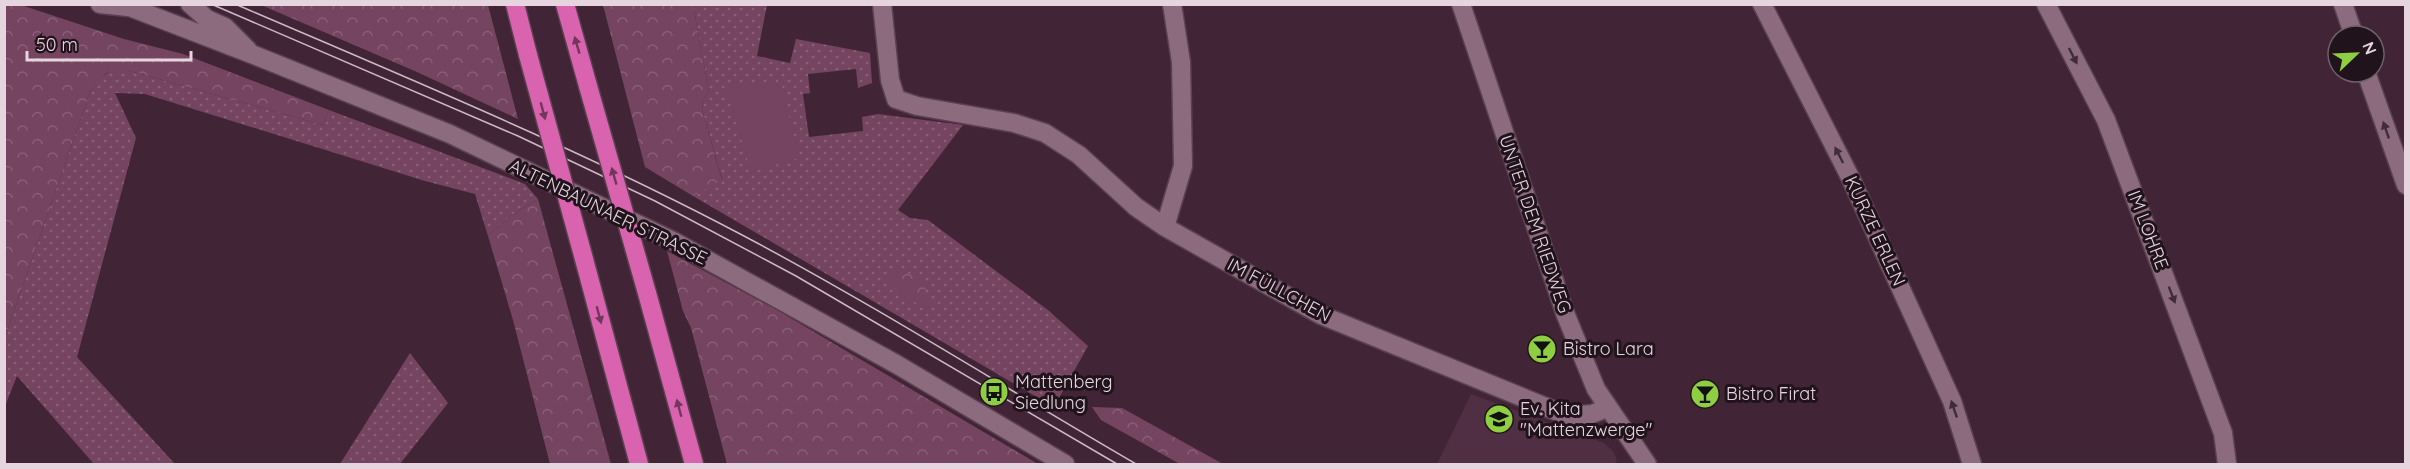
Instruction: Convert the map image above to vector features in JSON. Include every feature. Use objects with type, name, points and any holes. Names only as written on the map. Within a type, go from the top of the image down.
[{"type":"highway","points":[[515,4],[639,465]]},
{"type":"highway","points":[[566,4],[694,465]]},
{"type":"street","name":"ALTENBAUNAER STRASSE","points":[[100,4],[125,6],[450,134],[673,241],[897,364],[1065,465]]},
{"type":"street","points":[[190,4],[207,19],[225,27],[254,55]]},
{"type":"street","name":"IM FÜLLCHEN","points":[[882,4],[890,80],[896,99],[917,106],[1014,123],[1045,133],[1079,155],[1136,207],[1321,315],[1568,416],[1592,414],[1607,408]]},
{"type":"street","points":[[1165,226],[1183,166],[1181,62],[1172,4]]},
{"type":"street","name":"UNTER DEM RIEDWEG","points":[[1461,4],[1565,313],[1589,372],[1607,408],[1647,465]]},
{"type":"street","name":"KURZE ERLEN","points":[[1762,4],[1851,179],[1952,401],[1972,465]]},
{"type":"street","name":"IM LOHRE","points":[[2046,4],[2106,120],[2223,433],[2227,465]]},
{"type":"street","points":[[2343,4],[2350,24]]},
{"type":"street","points":[[2370,84],[2406,185]]},
{"type":"shaded area","name":"Ev. Kita \"Mattenzwerge\"","points":[[1471,394],[1604,443],[1613,451],[1617,460],[1615,464],[1437,464]]},
{"type":"green space","points":[[5,4],[21,5],[124,39],[183,54],[329,110],[323,125],[134,72],[113,71],[103,75],[90,92],[5,337]]},
{"type":"green space","points":[[261,5],[488,5],[518,119],[417,72]]},
{"type":"green space","points":[[603,5],[693,5],[709,92],[703,99],[702,109],[722,180],[693,196],[645,167]]},
{"type":"green space","points":[[693,5],[767,5],[757,56],[790,63],[796,39],[870,53],[872,83],[858,88],[856,69],[808,74],[810,93],[803,94],[809,137],[863,131],[862,117],[878,114],[963,125],[898,210],[910,218],[928,220],[1048,310],[1088,346],[1054,407],[693,196],[722,179],[702,109],[703,99],[709,92]]},
{"type":"green space","points":[[114,69],[134,72],[323,125],[329,110],[525,184],[538,199],[510,216],[488,236],[475,194],[425,181],[145,94],[115,93],[136,138],[77,357],[175,464],[94,464],[17,376],[5,406],[5,337],[90,92],[99,78]]},
{"type":"green space","points":[[782,85],[799,158],[751,172],[725,86]]},
{"type":"green space","points":[[538,199],[611,464],[550,464],[513,320],[488,236],[510,216]]},
{"type":"green space","points":[[667,251],[777,310],[1038,464],[727,464],[691,328],[683,311]]},
{"type":"green space","points":[[894,270],[908,273],[919,279],[928,295],[927,305],[915,302],[899,292],[886,278],[888,272]]},
{"type":"green space","points":[[410,353],[448,403],[400,464],[340,464]]},
{"type":"green space","points":[[1092,407],[1122,408],[1223,464],[1180,464],[1101,420]]},
{"type":"tram line","points":[[211,4],[518,136],[655,201],[796,276],[1117,464]]},
{"type":"tram line","points":[[235,4],[492,115],[682,204],[843,291],[1136,464]]},
{"type":"place","name":"Bistro Lara","points":[[1542,349]]},
{"type":"place","name":"Mattenberg Siedlung","points":[[994,392]]},
{"type":"place","name":"Bistro Firat","points":[[1705,394]]},
{"type":"place","name":"Ev. Kita \"Mattenzwerge\"","points":[[1499,419]]}]
